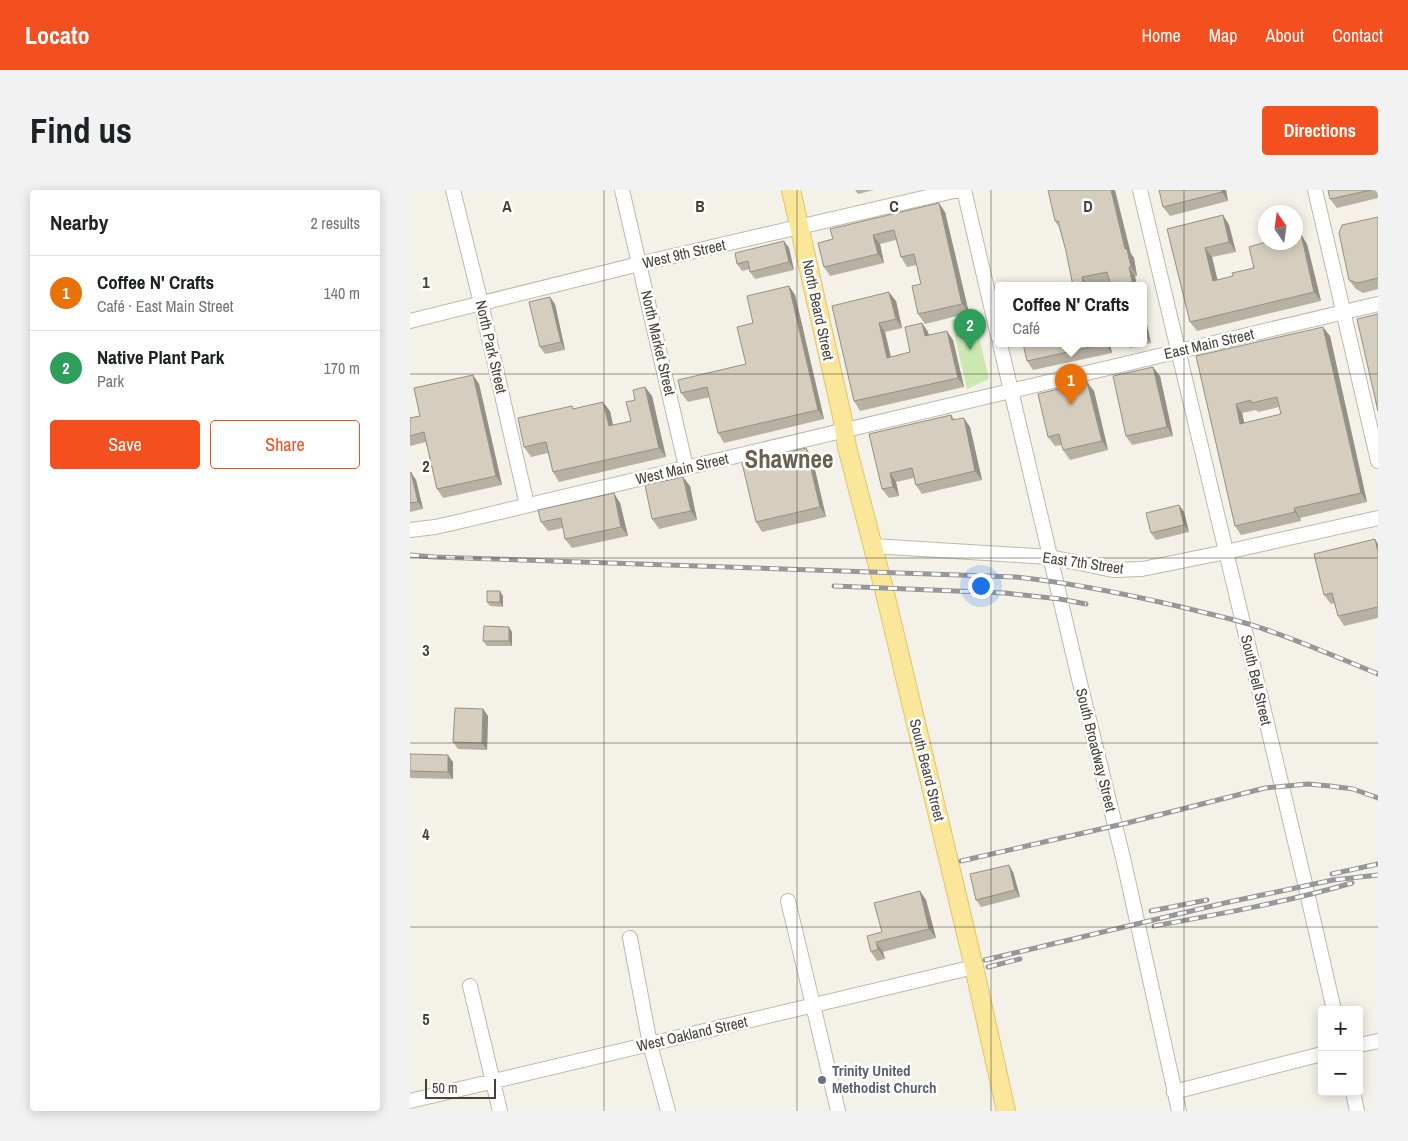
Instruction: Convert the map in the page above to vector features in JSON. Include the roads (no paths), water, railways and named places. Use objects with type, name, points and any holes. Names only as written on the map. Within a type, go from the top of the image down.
[{"type":"main road","name":"North Beard Street","points":[[791,190],[844,430]]},
{"type":"main road","name":"South Beard Street","points":[[844,430],[974,967],[1006,1111]]},
{"type":"street","name":"North Park Street","points":[[453,190],[527,505]]},
{"type":"street","name":"North Market Street","points":[[622,190],[686,467]]},
{"type":"street","name":"West 9th Street","points":[[410,321],[639,264],[958,190]]},
{"type":"street","points":[[964,190],[995,323]]},
{"type":"street","name":"South Bell Street","points":[[1140,190],[1333,1006]]},
{"type":"street","points":[[1315,190],[1378,461]]},
{"type":"street","name":"East Main Street","points":[[1011,390],[1378,304]]},
{"type":"street","name":"South Broadway Street","points":[[1001,347],[1124,862],[1179,1111]]},
{"type":"street","name":"West Main Street","points":[[410,530],[435,527],[1011,390]]},
{"type":"street","name":"East 7th Street","points":[[872,546],[1050,557],[1113,570],[1142,568],[1226,552],[1378,518]]},
{"type":"street","points":[[788,901],[838,1111]]},
{"type":"street","points":[[630,938],[650,1044],[668,1111]]},
{"type":"street","name":"West Oakland Street","points":[[410,1101],[974,967]]},
{"type":"street","points":[[470,986],[500,1111]]},
{"type":"street","points":[[1363,1045],[1378,1041]]},
{"type":"street","points":[[1174,1092],[1318,1055]]},
{"type":"street","points":[[1354,1096],[1357,1111]]},
{"type":"railway","points":[[410,555],[1016,577],[1041,580],[1138,597],[1242,622],[1291,638],[1378,674]]},
{"type":"railway","points":[[834,586],[1005,593],[1086,604]]},
{"type":"railway","points":[[961,861],[1127,823],[1265,788],[1308,784],[1353,789],[1378,798]]},
{"type":"railway","points":[[1332,874],[1378,864]]},
{"type":"railway","points":[[985,960],[1229,902],[1333,880],[1378,875]]},
{"type":"railway","points":[[1154,926],[1278,902],[1352,883]]},
{"type":"railway","points":[[1151,911],[1207,900]]},
{"type":"railway","points":[[988,967],[1020,959]]},
{"type":"place","name":"Native Plant Park","points":[[970,350]]},
{"type":"place","name":"Coffee N' Crafts","points":[[1071,405]]},
{"type":"place","name":"Trinity United Methodist Church","points":[[822,1080]]},
{"type":"district","name":"Shawnee","points":[[789,459]]}]
